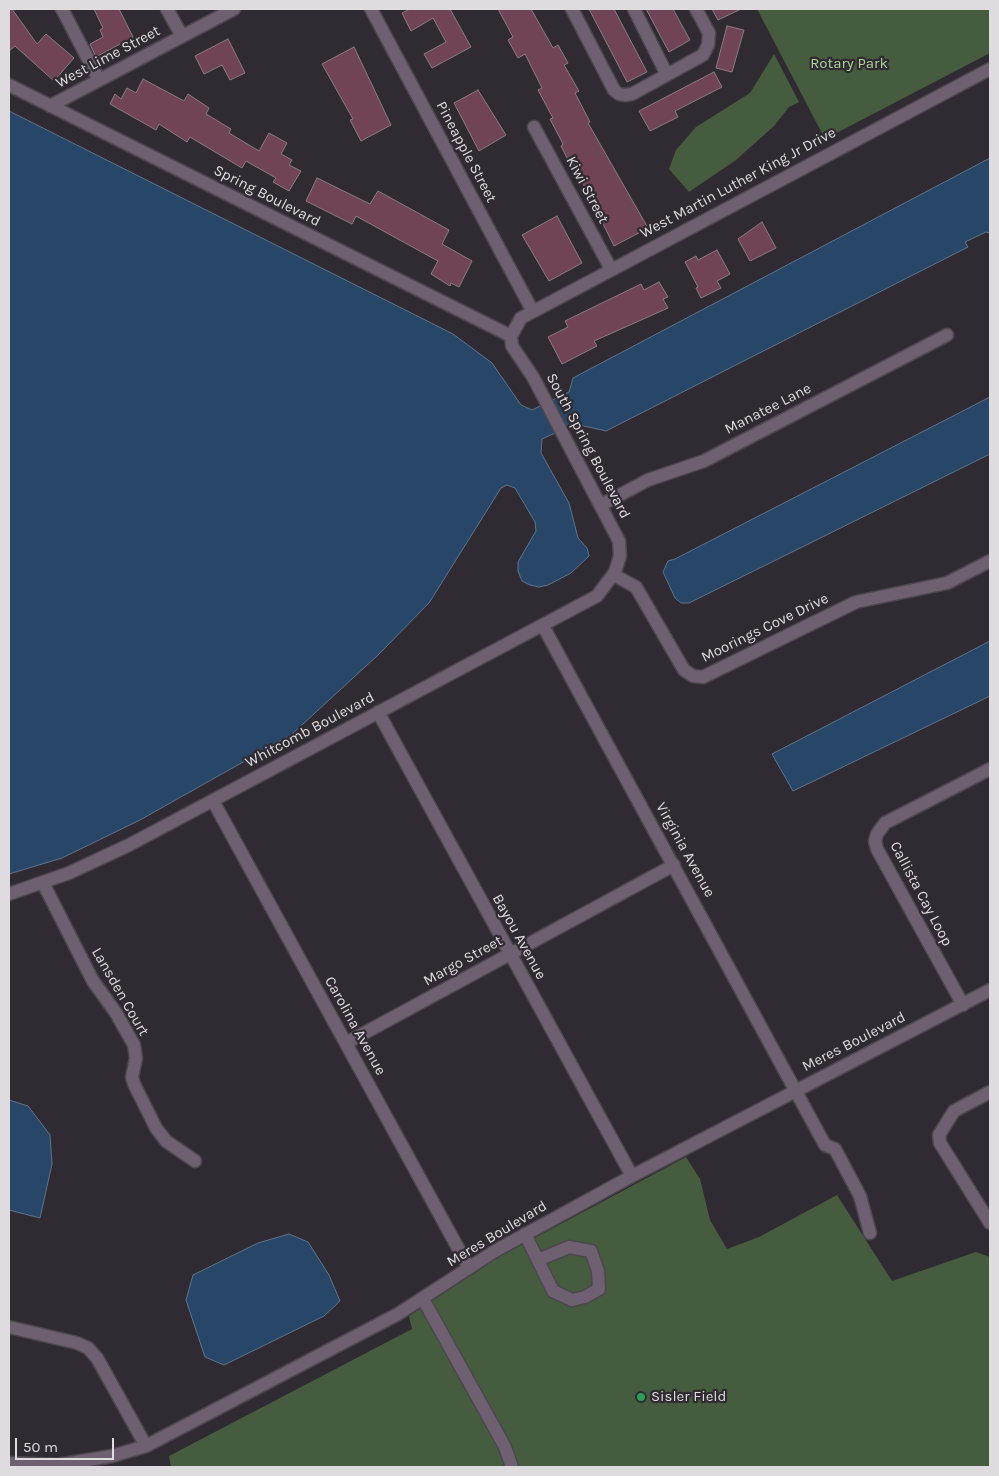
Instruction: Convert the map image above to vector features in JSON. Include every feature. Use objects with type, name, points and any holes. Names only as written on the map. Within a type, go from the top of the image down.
[{"type":"street","points":[[62,9],[99,80]]},
{"type":"street","points":[[167,9],[182,36]]},
{"type":"street","name":"West Lime Street","points":[[50,106],[234,9]]},
{"type":"street","name":"Pineapple Street","points":[[371,9],[532,310]]},
{"type":"street","points":[[572,9],[614,90],[619,94],[632,94],[700,58],[706,50],[709,33],[696,9]]},
{"type":"street","points":[[634,9],[668,75]]},
{"type":"street","name":"West Martin Luther King Jr Drive","points":[[511,336],[521,318],[532,310],[990,69]]},
{"type":"street","name":"Spring Boulevard","points":[[9,85],[511,336]]},
{"type":"street","name":"Kiwi Street","points":[[534,127],[611,269]]},
{"type":"street","name":"Manatee Lane","points":[[601,505],[648,480],[704,461],[947,335]]},
{"type":"street","name":"South Spring Boulevard","points":[[511,336],[516,352],[546,400],[618,541],[619,560],[614,575]]},
{"type":"street","name":"Moorings Cove Drive","points":[[976,569],[990,554]]},
{"type":"street","name":"Moorings Cove Drive","points":[[614,575],[636,587],[684,670],[693,676],[703,677],[856,602],[947,583],[990,562]]},
{"type":"street","name":"Whitcomb Boulevard","points":[[9,894],[43,883],[121,849],[213,801],[597,596],[614,575]]},
{"type":"street","name":"Virginia Avenue","points":[[543,626],[825,1145],[835,1149],[860,1196],[870,1233]]},
{"type":"street","name":"Bayou Avenue","points":[[378,712],[632,1176]]},
{"type":"street","name":"Callista Cay Loop","points":[[963,1004],[877,849],[875,841],[877,834],[885,823],[990,769]]},
{"type":"street","name":"Carolina Avenue","points":[[213,801],[469,1268]]},
{"type":"street","name":"Margo Street","points":[[346,1043],[674,864]]},
{"type":"street","name":"Lansden Court","points":[[43,883],[92,981],[116,1013],[134,1045],[136,1058],[132,1077],[156,1128],[166,1141],[195,1161]]},
{"type":"street","name":"Meres Boulevard","points":[[9,1463],[57,1465],[112,1456],[146,1446],[363,1333],[422,1299],[525,1234],[632,1176],[990,990]]},
{"type":"street","points":[[990,1092],[954,1111],[939,1135],[940,1143],[990,1223]]},
{"type":"street","points":[[525,1234],[553,1291],[572,1300],[585,1297],[599,1289],[598,1271],[591,1251],[569,1247],[538,1260]]},
{"type":"street","points":[[422,1299],[505,1447],[512,1467]]},
{"type":"street","points":[[9,1327],[77,1343],[88,1348],[97,1358],[146,1446]]},
{"type":"green space","name":"Rotary Park","points":[[757,9],[990,9],[990,53],[825,139]]},
{"type":"green space","points":[[774,54],[799,102],[789,107],[774,126],[736,160],[689,192],[669,169],[676,150],[696,127],[750,93]]},
{"type":"green space","points":[[686,1157],[700,1179],[710,1220],[727,1249],[759,1237],[837,1195],[892,1281],[976,1252],[990,1257],[990,1467],[171,1467],[169,1456],[412,1329],[409,1316],[499,1257]]},
{"type":"water","points":[[9,111],[453,334],[492,363],[521,405],[532,410],[569,392],[573,378],[990,158],[990,233],[986,232],[965,242],[968,247],[606,431],[575,424],[542,439],[541,453],[569,503],[578,538],[587,548],[589,556],[571,573],[548,585],[539,587],[522,581],[518,571],[518,562],[536,531],[535,522],[515,488],[507,485],[501,488],[429,603],[378,655],[291,735],[140,820],[62,858],[9,874]]},
{"type":"water","points":[[990,397],[990,454],[689,603],[681,603],[675,598],[663,572],[668,561]]},
{"type":"water","points":[[990,641],[990,696],[793,791],[772,754]]},
{"type":"water","points":[[9,1100],[28,1106],[50,1135],[52,1164],[40,1218],[9,1210]]},
{"type":"water","points":[[289,1234],[308,1242],[329,1275],[340,1301],[324,1316],[224,1365],[205,1357],[186,1300],[193,1275],[258,1243]]},
{"type":"building","points":[[9,9],[12,9],[37,44],[46,34],[74,58],[54,81],[15,46],[9,51]]},
{"type":"building","points":[[94,9],[119,9],[133,37],[96,57],[90,44],[103,37],[100,30],[103,28]]},
{"type":"building","points":[[410,9],[450,9],[471,47],[432,68],[424,54],[446,42],[433,18],[411,31],[402,13]]},
{"type":"building","points":[[498,9],[531,9],[553,48],[558,45],[568,63],[564,65],[579,91],[575,93],[590,122],[588,123],[648,228],[614,246],[573,163],[570,164],[561,146],[563,144],[550,119],[553,118],[538,90],[542,88],[525,54],[518,58],[508,40],[513,37]]},
{"type":"building","points":[[589,9],[614,9],[647,72],[627,82]]},
{"type":"building","points":[[646,9],[673,9],[690,40],[669,52]]},
{"type":"building","points":[[712,9],[741,9],[718,20]]},
{"type":"building","points":[[727,26],[744,30],[732,72],[716,68]]},
{"type":"building","points":[[228,39],[245,73],[230,80],[222,65],[204,74],[195,56]]},
{"type":"building","points":[[354,47],[391,125],[361,141],[350,120],[353,119],[322,64]]},
{"type":"building","points":[[714,72],[722,87],[675,111],[678,117],[650,131],[639,111]]},
{"type":"building","points":[[143,79],[184,101],[188,94],[209,108],[206,114],[231,129],[229,133],[259,151],[269,133],[287,143],[281,154],[292,160],[289,165],[301,171],[289,191],[273,182],[276,178],[246,161],[242,168],[190,137],[187,142],[159,124],[156,130],[110,104],[115,94],[121,99],[127,88],[136,93]]},
{"type":"building","points":[[478,90],[506,135],[479,151],[454,103]]},
{"type":"building","points":[[317,178],[370,204],[378,191],[449,230],[442,244],[472,261],[459,287],[451,283],[450,286],[431,274],[438,261],[356,216],[352,224],[306,201]]},
{"type":"building","points":[[557,216],[582,263],[549,281],[522,235]]},
{"type":"building","points":[[762,222],[776,248],[750,261],[738,239]]},
{"type":"building","points":[[717,250],[730,274],[717,281],[721,288],[701,298],[696,288],[698,287],[685,262],[696,256],[698,260]]},
{"type":"building","points":[[659,282],[668,297],[663,299],[668,308],[594,341],[597,346],[562,364],[548,337],[568,327],[565,321],[641,284],[644,290]]},
{"type":"place","name":"Sisler Field","points":[[641,1397]]}]
